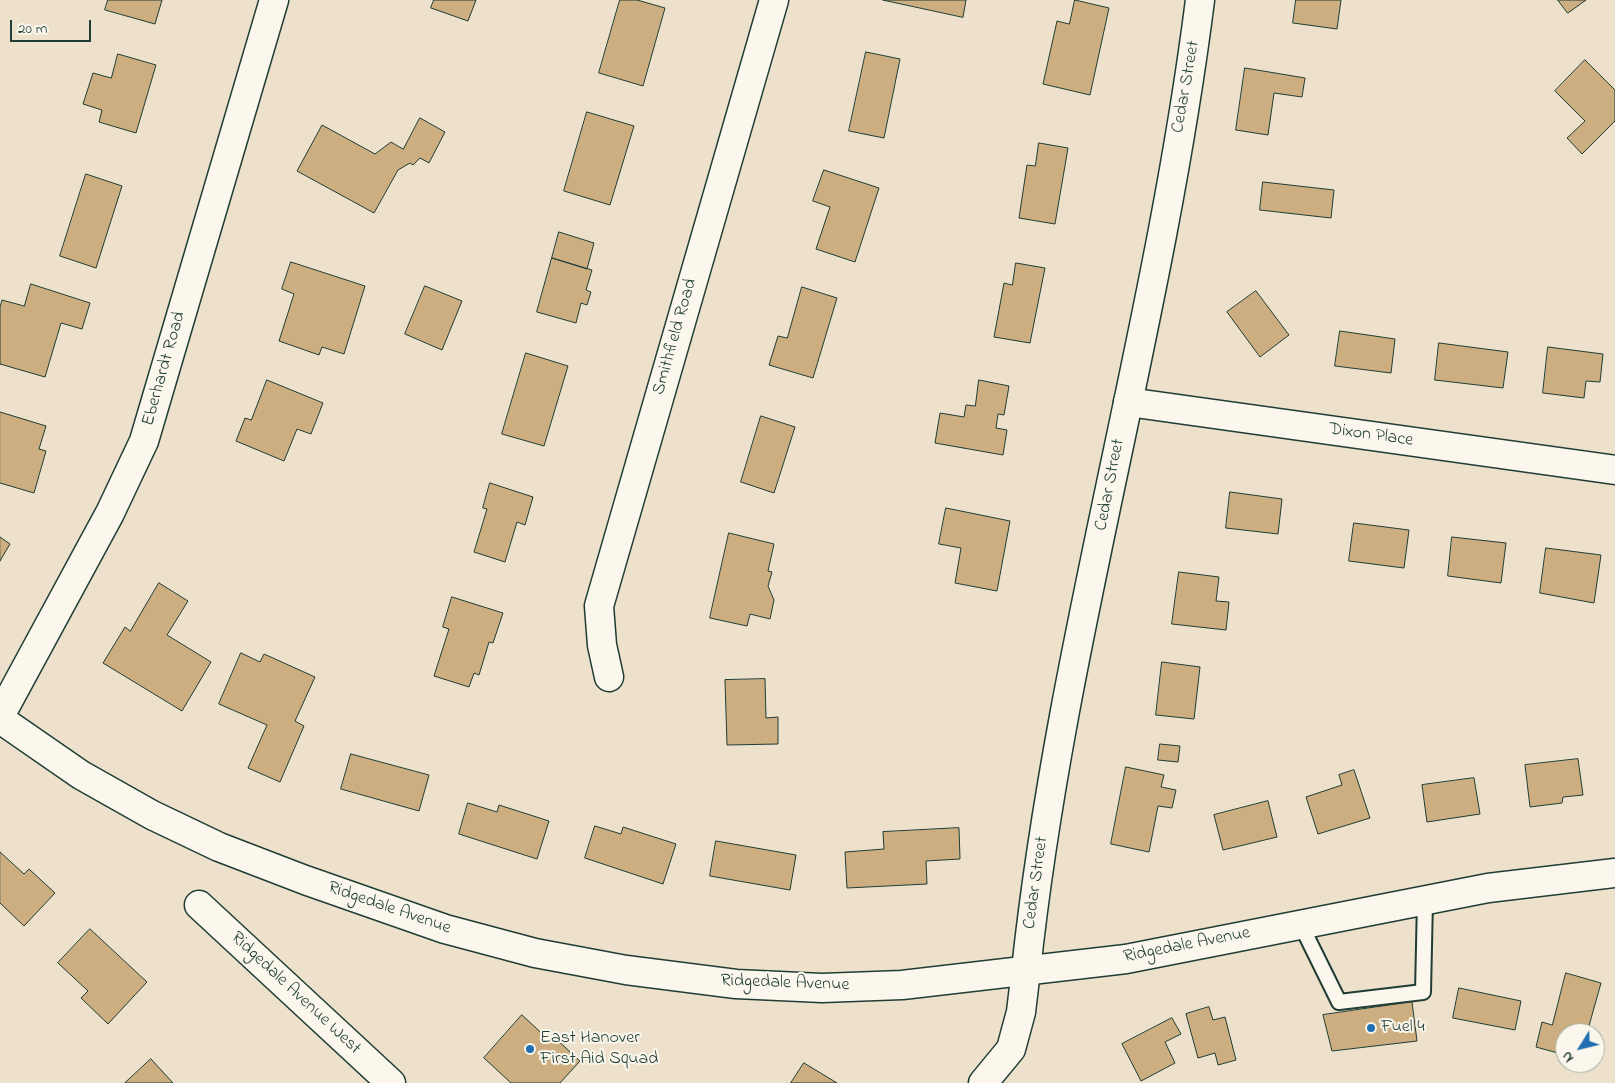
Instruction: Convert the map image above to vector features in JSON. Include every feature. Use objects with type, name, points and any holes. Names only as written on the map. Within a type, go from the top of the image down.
[{"type":"street","name":"Eberhardt Road","points":[[0,717],[110,514],[144,441],[274,0]]},
{"type":"street","name":"Smithfield Road","points":[[609,677],[602,645],[599,606],[774,0]]},
{"type":"street","name":"Cedar Street","points":[[1026,970],[1036,878],[1170,186],[1200,0]]},
{"type":"street","name":"Dixon Place","points":[[1128,402],[1615,470]]},
{"type":"street","name":"Ridgedale Avenue","points":[[0,717],[82,775],[152,814],[218,847],[445,929],[535,953],[626,970],[727,983],[822,988],[902,985],[1126,959],[1488,888],[1615,873]]},
{"type":"street","name":"Ridgedale Avenue West","points":[[199,904],[390,1083]]},
{"type":"street","points":[[984,1083],[1011,1049],[1021,1012],[1026,970]]},
{"type":"lane","points":[[1301,925],[1339,1002],[1423,992],[1425,900]]},
{"type":"building","points":[[108,0],[162,0],[155,24],[105,10]]},
{"type":"building","points":[[434,0],[476,0],[468,21],[431,8]]},
{"type":"building","points":[[620,0],[637,0],[665,8],[643,86],[599,73]]},
{"type":"building","points":[[883,0],[966,0],[963,17]]},
{"type":"building","points":[[1075,0],[1109,8],[1090,95],[1043,84],[1057,21],[1069,24]]},
{"type":"building","points":[[1296,0],[1341,0],[1337,29],[1293,23]]},
{"type":"building","points":[[1558,0],[1586,0],[1568,13]]},
{"type":"building","points":[[866,52],[900,59],[884,138],[849,131]]},
{"type":"building","points":[[118,54],[156,65],[136,133],[99,122],[102,110],[83,104],[93,73],[111,78]]},
{"type":"building","points":[[1585,60],[1615,90],[1615,121],[1582,154],[1567,138],[1585,121],[1555,91]]},
{"type":"building","points":[[1245,68],[1305,78],[1302,97],[1274,93],[1268,135],[1236,130]]},
{"type":"building","points":[[587,112],[634,126],[610,205],[564,191]]},
{"type":"building","points":[[420,118],[445,132],[429,163],[420,158],[413,165],[410,163],[398,170],[374,213],[297,171],[322,125],[375,154],[391,142],[403,149]]},
{"type":"building","points":[[1039,143],[1068,148],[1055,224],[1019,218],[1027,165],[1035,166]]},
{"type":"building","points":[[824,170],[879,188],[855,262],[816,249],[830,207],[813,201]]},
{"type":"building","points":[[86,174],[122,186],[96,268],[60,256]]},
{"type":"building","points":[[1263,182],[1334,190],[1331,218],[1260,210]]},
{"type":"building","points":[[559,232],[594,243],[587,269],[552,258]]},
{"type":"building","points":[[552,258],[592,270],[586,290],[591,292],[587,305],[581,303],[576,323],[537,312]]},
{"type":"building","points":[[291,262],[365,286],[344,354],[322,347],[319,355],[279,341],[294,294],[282,289]]},
{"type":"building","points":[[1016,263],[1045,268],[1030,343],[994,337],[1004,283],[1012,285]]},
{"type":"building","points":[[31,284],[90,303],[82,329],[61,323],[45,377],[0,364],[0,307],[2,300],[24,306]]},
{"type":"building","points":[[425,286],[462,301],[442,350],[405,334]]},
{"type":"building","points":[[802,287],[837,298],[813,378],[769,365],[778,336],[787,338]]},
{"type":"building","points":[[1256,291],[1289,335],[1260,357],[1227,312]]},
{"type":"building","points":[[1340,331],[1395,339],[1391,373],[1335,366]]},
{"type":"building","points":[[1439,343],[1508,352],[1503,388],[1435,380]]},
{"type":"building","points":[[1548,347],[1603,354],[1600,382],[1586,381],[1584,398],[1543,393]]},
{"type":"building","points":[[526,353],[568,366],[544,446],[502,434]]},
{"type":"building","points":[[267,380],[323,403],[311,434],[297,429],[284,461],[236,441],[245,418],[251,420]]},
{"type":"building","points":[[979,380],[1009,386],[1004,415],[998,414],[996,428],[1007,430],[1003,455],[935,443],[940,413],[964,417],[966,405],[975,406]]},
{"type":"building","points":[[0,412],[46,426],[39,449],[46,451],[34,493],[0,483]]},
{"type":"building","points":[[761,416],[795,427],[774,493],[741,482]]},
{"type":"building","points":[[490,483],[533,497],[525,525],[517,522],[505,562],[474,552],[487,509],[483,508]]},
{"type":"building","points":[[1230,492],[1282,499],[1278,534],[1226,528]]},
{"type":"building","points":[[946,508],[1010,521],[997,591],[955,583],[961,548],[939,544]]},
{"type":"building","points":[[1354,523],[1409,530],[1404,568],[1349,561]]},
{"type":"building","points":[[729,533],[774,544],[768,571],[772,572],[768,586],[774,600],[770,619],[750,614],[747,626],[710,618]]},
{"type":"building","points":[[0,537],[10,544],[0,561]]},
{"type":"building","points":[[1452,537],[1506,543],[1501,583],[1448,576]]},
{"type":"building","points":[[1546,548],[1601,555],[1594,603],[1540,593]]},
{"type":"building","points":[[1179,572],[1219,577],[1216,601],[1229,602],[1226,630],[1172,624]]},
{"type":"building","points":[[159,583],[188,601],[167,635],[211,662],[182,711],[103,663],[125,627],[130,631]]},
{"type":"building","points":[[452,597],[503,613],[493,643],[489,642],[479,675],[474,673],[469,687],[434,676],[449,629],[443,627]]},
{"type":"building","points":[[241,653],[260,662],[264,654],[315,677],[295,721],[304,726],[280,782],[248,768],[267,725],[219,704]]},
{"type":"building","points":[[1162,662],[1200,667],[1194,719],[1156,715]]},
{"type":"building","points":[[765,679],[766,718],[778,717],[778,744],[727,745],[725,680]]},
{"type":"building","points":[[1160,744],[1180,746],[1178,762],[1158,760]]},
{"type":"building","points":[[351,754],[429,775],[419,811],[341,789]]},
{"type":"building","points":[[1578,759],[1583,795],[1563,797],[1562,803],[1530,807],[1525,765]]},
{"type":"building","points":[[1126,767],[1164,775],[1161,787],[1176,790],[1172,808],[1158,806],[1149,852],[1111,844]]},
{"type":"building","points":[[1354,770],[1370,818],[1318,834],[1306,797],[1342,785],[1339,775]]},
{"type":"building","points":[[1474,778],[1480,814],[1427,822],[1422,785]]},
{"type":"building","points":[[1268,801],[1277,837],[1223,850],[1214,815]]},
{"type":"building","points":[[468,803],[497,812],[499,805],[549,821],[537,859],[459,834]]},
{"type":"building","points":[[595,826],[621,834],[623,827],[676,844],[663,884],[585,858]]},
{"type":"building","points":[[959,828],[960,859],[926,861],[927,884],[847,888],[845,852],[884,849],[883,832]]},
{"type":"building","points":[[716,841],[796,855],[790,890],[710,876]]},
{"type":"building","points":[[0,852],[24,874],[29,869],[55,893],[24,926],[0,903]]},
{"type":"building","points":[[90,929],[147,982],[108,1024],[81,998],[88,991],[58,963]]},
{"type":"building","points":[[1566,973],[1601,983],[1590,1023],[1555,1023],[1555,1052],[1536,1047],[1542,1022],[1552,1025]]},
{"type":"building","points":[[1459,988],[1521,1001],[1515,1030],[1453,1018]]},
{"type":"building","name":"Fuel 4","points":[[1412,1002],[1417,1041],[1332,1051],[1323,1015]]},
{"type":"building","points":[[1209,1007],[1213,1020],[1225,1017],[1236,1060],[1218,1065],[1215,1053],[1198,1058],[1186,1014]]},
{"type":"building","name":"East Hanover First Aid Squad","points":[[522,1015],[549,1040],[553,1036],[580,1061],[560,1083],[511,1083],[484,1058]]},
{"type":"building","points":[[1172,1018],[1181,1034],[1165,1042],[1175,1063],[1141,1081],[1122,1044]]},
{"type":"building","points":[[151,1059],[173,1083],[125,1083]]},
{"type":"building","points":[[804,1063],[837,1083],[791,1083]]},
{"type":"place","name":"Fuel 4","points":[[1371,1028]]},
{"type":"place","name":"East Hanover First Aid Squad","points":[[530,1049]]}]
